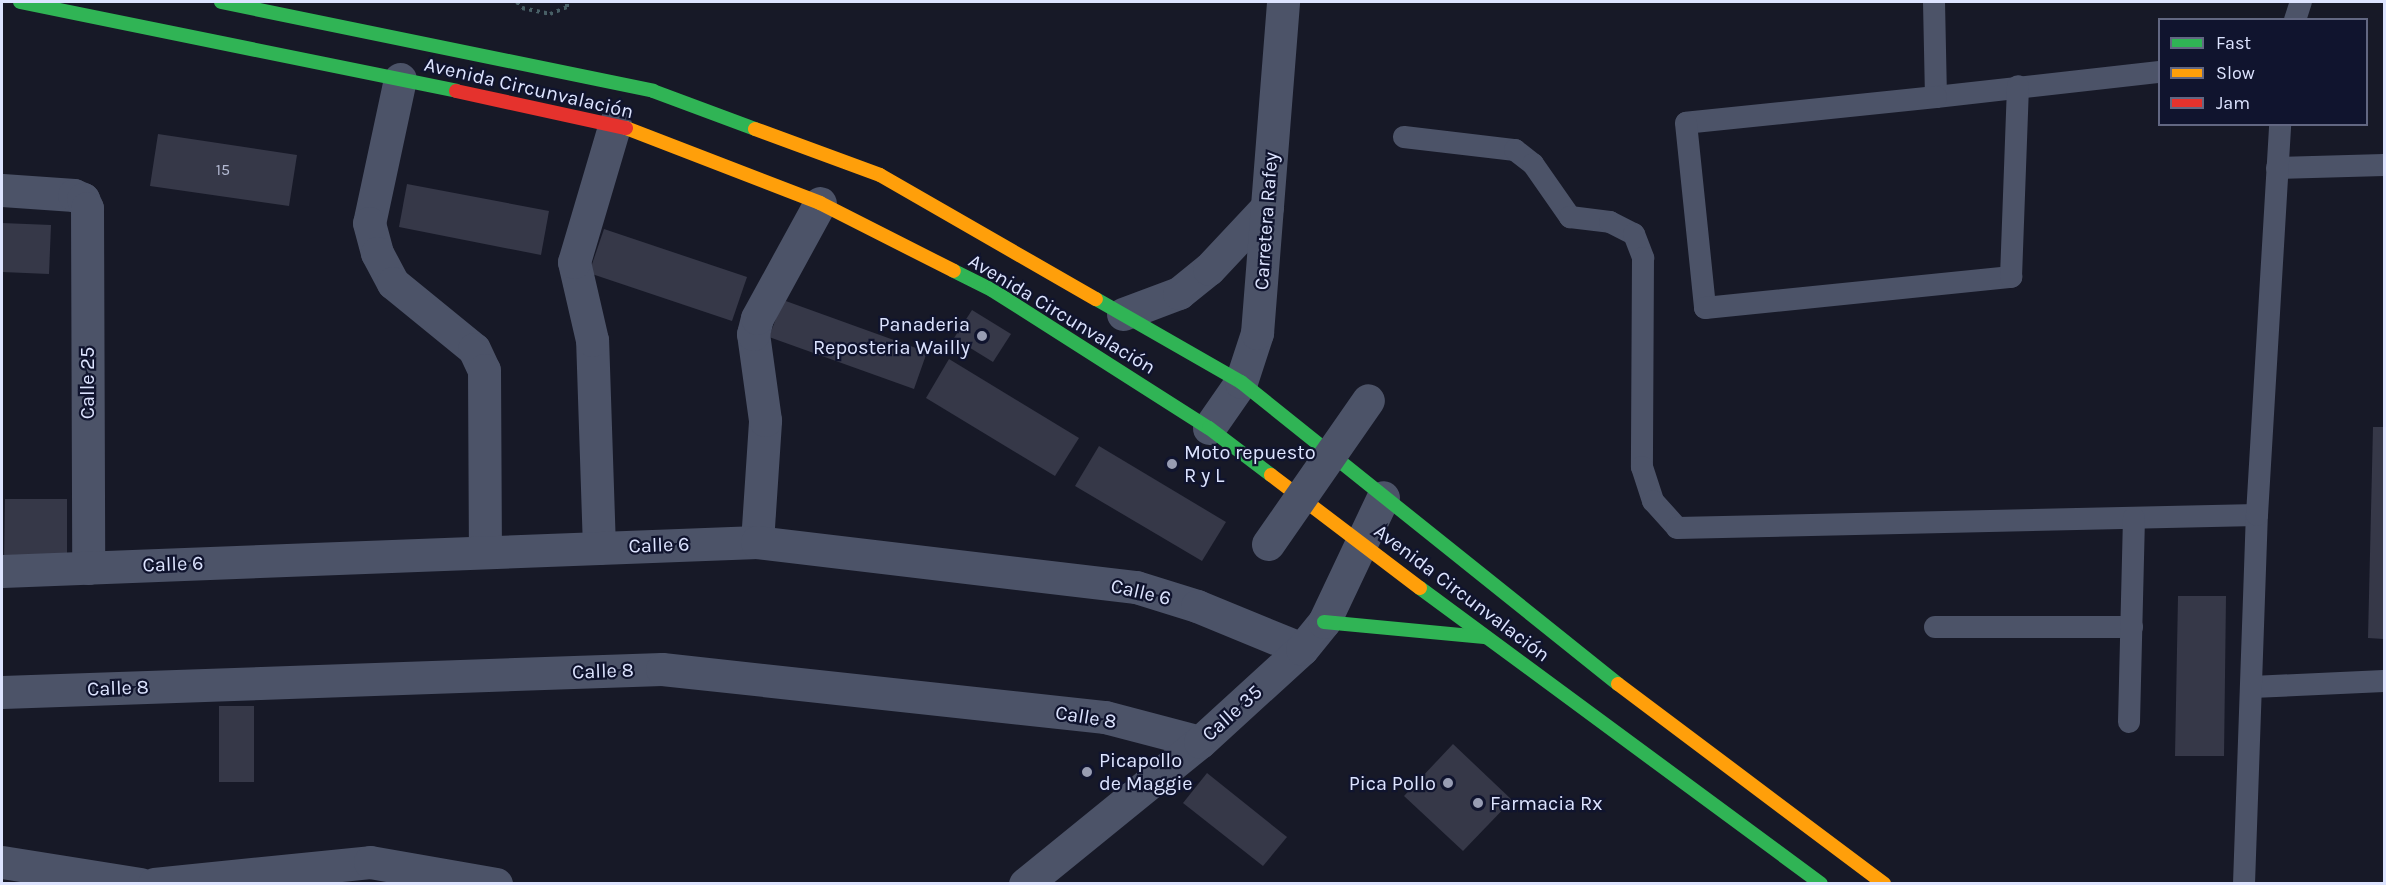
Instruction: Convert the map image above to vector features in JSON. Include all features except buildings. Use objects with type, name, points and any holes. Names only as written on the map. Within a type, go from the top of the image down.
[{"type":"main road","name":"Avenida Circunvalación","points":[[20,2],[615,124],[820,203],[992,290],[1209,428],[1484,637],[1821,884]]},
{"type":"main road","name":"Avenida Circunvalación","points":[[221,2],[653,91],[880,175],[1241,382],[1590,663],[1884,884]]},
{"type":"main road","points":[[1324,622],[1484,637]]},
{"type":"street","name":"Carretera Rafey","points":[[1209,428],[1241,382],[1257,333],[1283,2]]},
{"type":"street","points":[[400,79],[369,224],[377,253],[393,282],[474,349],[484,370],[485,551]]},
{"type":"street","points":[[599,548],[592,340],[574,262],[615,124]]},
{"type":"street","name":"Calle 25","points":[[2,189],[74,195],[83,199],[87,208],[88,568]]},
{"type":"street","points":[[757,542],[765,420],[753,334],[757,318],[820,203]]},
{"type":"street","points":[[1123,314],[1179,293],[1209,269],[1267,207]]},
{"type":"street","points":[[1268,544],[1368,400]]},
{"type":"street","name":"Calle 35","points":[[1025,884],[1200,742],[1302,649],[1324,622],[1360,541],[1383,497]]},
{"type":"street","name":"Calle 6","points":[[2,571],[757,542],[1136,587],[1197,606],[1302,649]]},
{"type":"street","name":"Calle 8","points":[[2,692],[662,669],[1105,717],[1200,742]]},
{"type":"street","points":[[2,862],[140,884]]},
{"type":"street","points":[[154,884],[370,862],[496,884]]},
{"type":"lane","points":[[1934,2],[1936,97]]},
{"type":"lane","points":[[2296,18],[2301,2]]},
{"type":"lane","points":[[2018,87],[2011,277],[1705,308],[1686,123],[1936,97],[2018,87],[2158,72]]},
{"type":"lane","points":[[2244,884],[2258,515],[2280,126]]},
{"type":"lane","points":[[1404,137],[1515,150],[1533,164],[1570,217],[1610,222],[1634,234],[1643,258],[1642,467],[1653,501],[1677,528],[2258,515]]},
{"type":"lane","points":[[2277,168],[2385,165]]},
{"type":"lane","points":[[2129,722],[2134,518]]},
{"type":"lane","points":[[1935,627],[2132,627]]},
{"type":"lane","points":[[2252,687],[2385,681]]},
{"type":"path","points":[[517,2],[522,8],[550,14],[567,7],[567,2]]},
{"type":"traffic: fast","points":[[20,2],[456,91]]},
{"type":"traffic: fast","points":[[221,2],[653,91],[755,129]]},
{"type":"traffic: fast","points":[[954,271],[992,290],[1209,428],[1271,475]]},
{"type":"traffic: fast","points":[[1096,299],[1241,382],[1618,684]]},
{"type":"traffic: fast","points":[[1420,588],[1821,884]]},
{"type":"traffic: fast","points":[[1324,622],[1484,637]]},
{"type":"traffic: slow","points":[[626,128],[820,203],[954,271]]},
{"type":"traffic: slow","points":[[755,129],[880,175],[1096,299]]},
{"type":"traffic: slow","points":[[1271,475],[1420,588]]},
{"type":"traffic: slow","points":[[1618,684],[1884,884]]},
{"type":"traffic: jam","points":[[456,91],[626,128]]},
{"type":"place","name":"Panaderia Reposteria Wailly","points":[[982,336]]},
{"type":"place","name":"Moto repuesto R y L","points":[[1172,464]]},
{"type":"place","name":"Picapollo de Maggie","points":[[1087,772]]},
{"type":"place","name":"Pica Pollo","points":[[1448,783]]},
{"type":"place","name":"Farmacia Rx","points":[[1478,803]]}]
